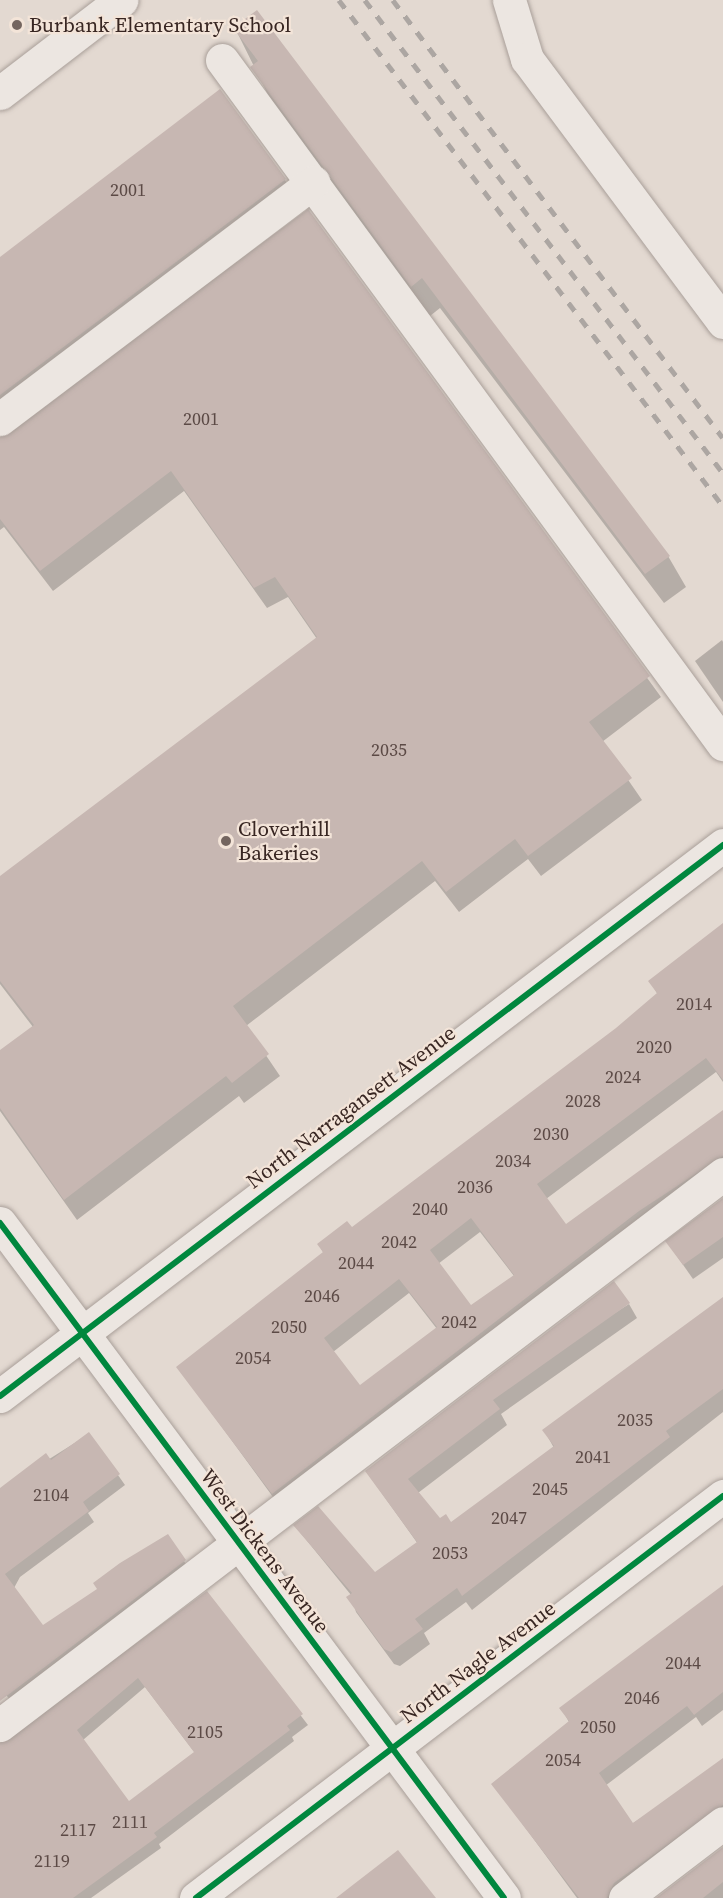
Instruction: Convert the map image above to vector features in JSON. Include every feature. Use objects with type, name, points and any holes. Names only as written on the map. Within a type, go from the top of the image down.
[{"type":"street","points":[[0,93],[121,0]]},
{"type":"street","points":[[509,0],[527,59],[723,322]]},
{"type":"street","points":[[222,60],[723,744]]},
{"type":"street","points":[[0,419],[313,182]]},
{"type":"street","name":"North Narragansett Avenue","points":[[0,1395],[723,845]]},
{"type":"street","points":[[0,1725],[723,1174]]},
{"type":"street","name":"West Dickens Avenue","points":[[0,1223],[504,1898]]},
{"type":"street","name":"North Nagle Avenue","points":[[196,1898],[723,1496]]},
{"type":"street","points":[[625,1898],[723,1823]]},
{"type":"building","points":[[257,10],[670,556],[645,574],[422,278],[411,287],[250,67],[258,61],[233,28]]},
{"type":"building","points":[[220,89],[286,179],[0,395],[0,257]]},
{"type":"building","points":[[308,209],[650,676],[589,722],[632,778],[528,856],[515,839],[446,892],[422,861],[233,1006],[269,1054],[232,1083],[226,1076],[64,1200],[0,1108],[0,1050],[34,1025],[0,981],[0,876],[317,637],[275,577],[254,588],[171,471],[40,571],[0,519],[0,437]]},
{"type":"building","points":[[723,923],[723,1080],[706,1058],[537,1184],[566,1224],[723,1110],[723,1156],[639,1211],[272,1494],[176,1367],[323,1252],[317,1244],[347,1221],[352,1227],[616,1028],[657,993],[648,981]],"holes":[[[471,1218],[514,1275],[471,1305],[430,1250]],[[399,1279],[437,1327],[360,1385],[324,1338]]]},
{"type":"building","points":[[723,1198],[723,1237],[683,1265],[665,1241]]},
{"type":"building","points":[[614,1281],[630,1303],[493,1400],[500,1409],[408,1479],[440,1518],[446,1514],[451,1522],[554,1446],[542,1430],[723,1297],[723,1389],[666,1431],[670,1437],[462,1596],[457,1588],[415,1619],[423,1629],[391,1652],[384,1649],[346,1597],[352,1593],[293,1525],[318,1506],[375,1572],[417,1542],[365,1471]]},
{"type":"building","points":[[89,1432],[120,1474],[83,1502],[89,1511],[5,1574],[43,1625],[97,1589],[93,1583],[120,1563],[168,1534],[186,1560],[0,1701],[0,1488],[46,1453],[51,1460]]},
{"type":"building","points":[[723,1585],[723,1692],[694,1715],[687,1706],[599,1773],[633,1823],[723,1758],[723,1805],[614,1883],[607,1898],[579,1898],[491,1784],[569,1721],[559,1708]]},
{"type":"building","points":[[207,1591],[303,1714],[287,1726],[290,1730],[154,1833],[157,1837],[73,1898],[0,1898],[0,1743]],"holes":[[[138,1678],[194,1752],[129,1801],[77,1730]]]},
{"type":"building","points":[[723,1847],[723,1882],[703,1898],[656,1898]]},
{"type":"building","points":[[398,1850],[436,1898],[336,1898]]},
{"type":"railway","points":[[339,0],[723,506]]},
{"type":"railway","points":[[365,0],[723,473]]},
{"type":"railway","points":[[393,0],[723,438]]},
{"type":"cycle path","points":[[0,1396],[723,845]]},
{"type":"cycle path","points":[[0,1223],[504,1898]]},
{"type":"cycle path","points":[[196,1898],[723,1496]]},
{"type":"place","name":"Burbank Elementary School","points":[[17,25]]},
{"type":"place","name":"Cloverhill Bakeries","points":[[226,841]]}]
